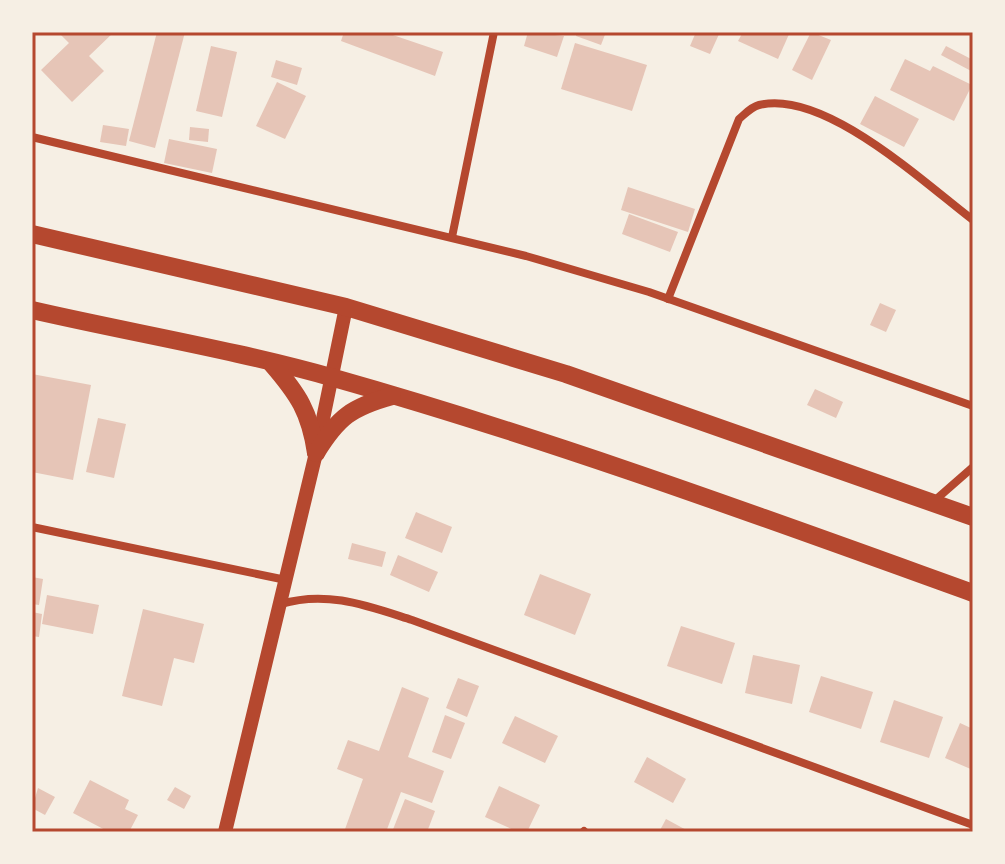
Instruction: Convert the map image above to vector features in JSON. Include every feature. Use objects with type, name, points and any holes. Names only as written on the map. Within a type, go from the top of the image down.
[{"type":"main road","points":[[32,234],[346,307],[566,374],[973,517]]},
{"type":"main road","points":[[32,310],[331,377],[544,443],[973,593]]},
{"type":"main road","points":[[272,364],[295,390],[311,420],[316,453]]},
{"type":"main road","points":[[316,453],[334,425],[360,405],[392,396]]},
{"type":"street","points":[[452,237],[494,32]]},
{"type":"street","points":[[668,299],[739,119],[755,105],[779,102],[811,108],[840,121],[973,220]]},
{"type":"street","points":[[32,137],[452,237],[668,299],[973,406]]},
{"type":"street","points":[[225,832],[316,453],[346,307]]},
{"type":"street","points":[[932,503],[973,467]]},
{"type":"street","points":[[32,527],[286,580]]},
{"type":"street","points":[[281,604],[301,598],[327,597],[412,620],[973,825]]},
{"type":"building","points":[[58,32],[114,32],[89,56],[104,71],[72,102],[41,70],[69,43]]},
{"type":"building","points":[[157,32],[185,32],[155,148],[129,141]]},
{"type":"building","points":[[344,32],[384,32],[443,52],[435,76],[341,41]]},
{"type":"building","points":[[528,32],[564,36],[557,57],[524,46]]},
{"type":"building","points":[[577,32],[606,32],[601,45],[576,36]]},
{"type":"building","points":[[696,32],[720,32],[710,54],[690,46]]},
{"type":"building","points":[[743,32],[790,32],[778,59],[738,41]]},
{"type":"building","points":[[811,32],[831,40],[812,80],[792,70]]},
{"type":"building","points":[[575,43],[647,65],[632,111],[561,89]]},
{"type":"building","points":[[211,46],[237,52],[222,117],[196,111]]},
{"type":"building","points":[[946,46],[973,60],[973,72],[941,55]]},
{"type":"building","points":[[905,59],[930,71],[933,66],[972,85],[954,121],[890,90]]},
{"type":"building","points":[[276,60],[302,68],[297,85],[271,77]]},
{"type":"building","points":[[277,82],[306,96],[285,139],[256,126]]},
{"type":"building","points":[[875,96],[919,119],[904,147],[860,124]]},
{"type":"building","points":[[103,125],[129,129],[126,146],[100,142]]},
{"type":"building","points":[[190,127],[209,129],[208,142],[189,140]]},
{"type":"building","points":[[169,139],[217,149],[212,173],[164,163]]},
{"type":"building","points":[[628,187],[695,209],[688,232],[621,210]]},
{"type":"building","points":[[629,214],[678,232],[670,252],[622,234]]},
{"type":"building","points":[[880,303],[896,310],[886,332],[870,325]]},
{"type":"building","points":[[32,374],[91,385],[73,480],[32,472]]},
{"type":"building","points":[[815,389],[843,402],[836,418],[807,405]]},
{"type":"building","points":[[98,418],[126,424],[114,478],[86,472]]},
{"type":"building","points":[[416,512],[452,527],[442,553],[405,538]]},
{"type":"building","points":[[352,543],[386,552],[382,567],[348,559]]},
{"type":"building","points":[[398,555],[438,572],[429,592],[390,575]]},
{"type":"building","points":[[540,574],[591,594],[575,635],[524,615]]},
{"type":"building","points":[[32,577],[43,579],[39,605],[32,604]]},
{"type":"building","points":[[47,595],[99,605],[93,634],[42,624]]},
{"type":"building","points":[[143,609],[204,624],[194,663],[174,658],[162,706],[122,696]]},
{"type":"building","points":[[32,612],[42,614],[39,637],[32,636]]},
{"type":"building","points":[[681,626],[735,643],[722,684],[667,666]]},
{"type":"building","points":[[753,655],[800,665],[792,704],[745,693]]},
{"type":"building","points":[[821,676],[873,692],[861,729],[809,712]]},
{"type":"building","points":[[458,678],[479,686],[467,717],[446,708]]},
{"type":"building","points":[[402,687],[429,698],[408,757],[444,771],[432,803],[401,792],[386,832],[344,832],[363,779],[337,769],[348,740],[379,751]]},
{"type":"building","points":[[894,700],[943,717],[929,758],[880,742]]},
{"type":"building","points":[[445,715],[465,723],[451,759],[432,752]]},
{"type":"building","points":[[515,716],[558,736],[545,763],[502,743]]},
{"type":"building","points":[[960,723],[973,729],[973,770],[945,758]]},
{"type":"building","points":[[647,757],[686,779],[673,803],[634,782]]},
{"type":"building","points":[[90,780],[129,800],[125,809],[138,815],[129,832],[109,832],[73,813]]},
{"type":"building","points":[[499,786],[540,805],[527,832],[518,832],[485,817]]},
{"type":"building","points":[[175,787],[191,796],[184,809],[167,800]]},
{"type":"building","points":[[38,788],[55,797],[45,815],[32,808]]},
{"type":"building","points":[[405,799],[435,811],[427,832],[392,832]]},
{"type":"building","points":[[666,819],[690,832],[659,832]]}]
